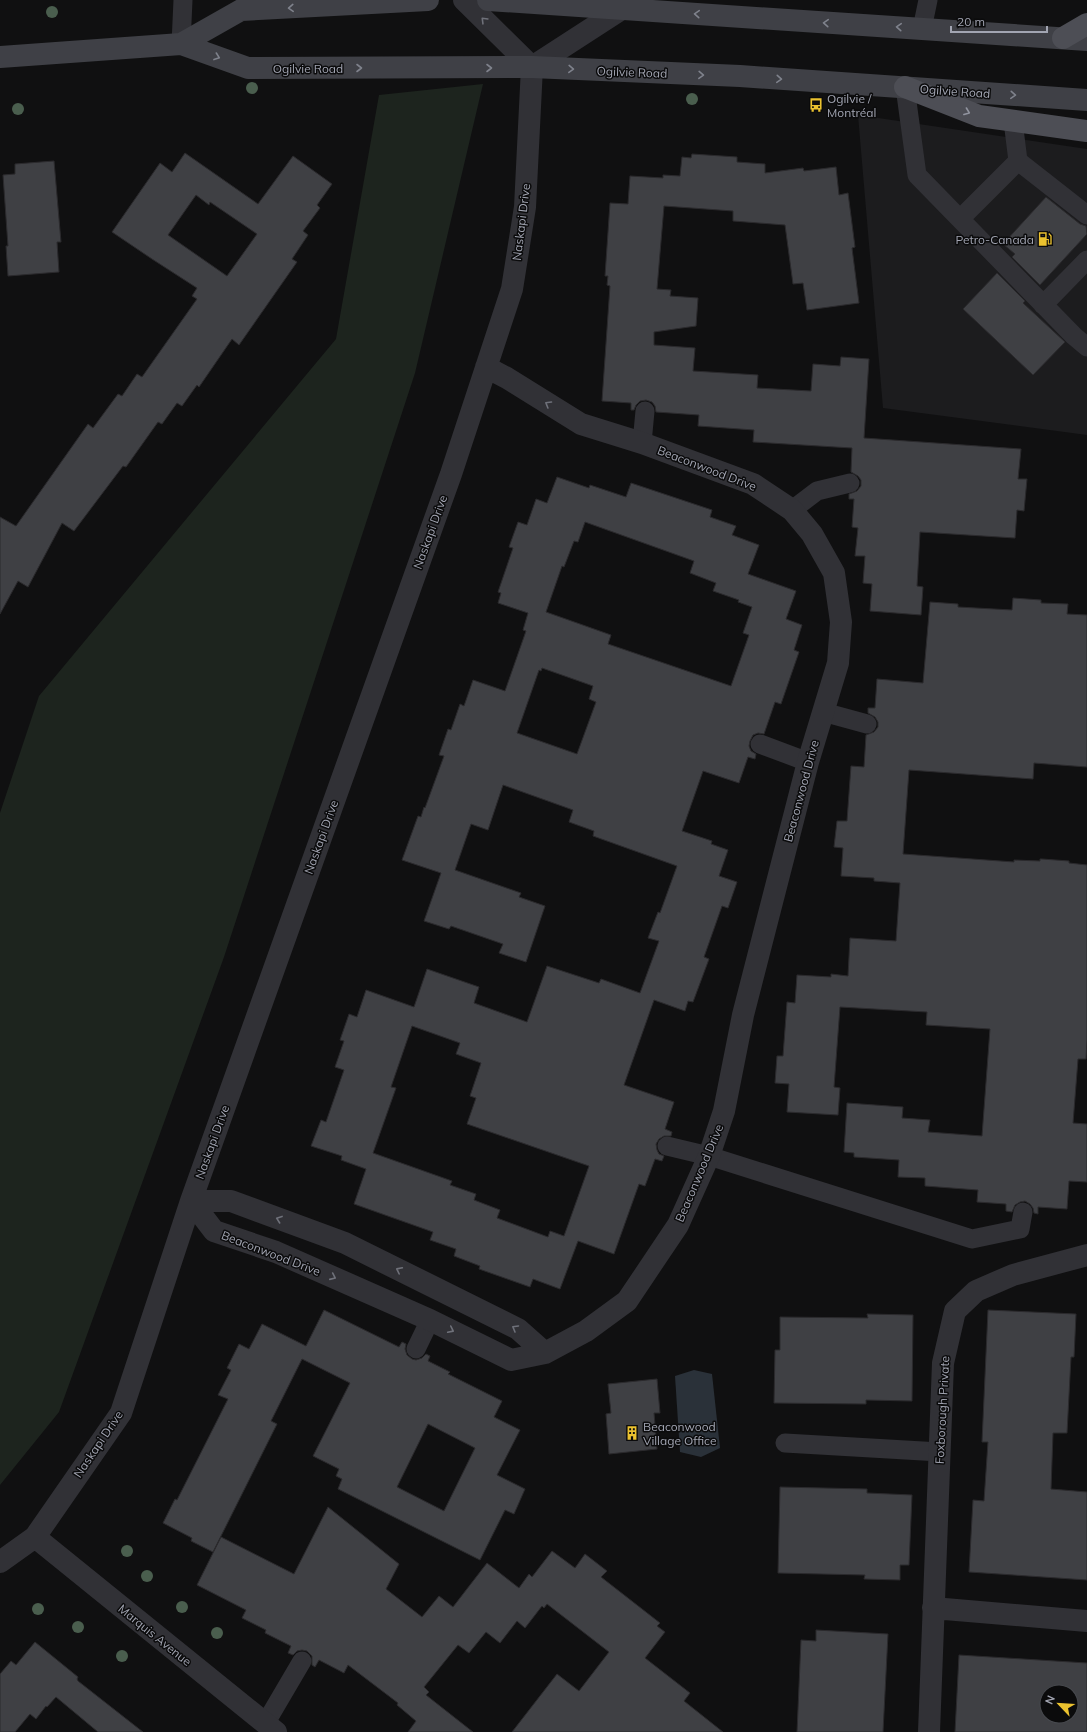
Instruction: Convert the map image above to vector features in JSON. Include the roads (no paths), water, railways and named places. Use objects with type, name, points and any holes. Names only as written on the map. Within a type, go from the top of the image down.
[{"type":"main road","points":[[1063,38],[1087,24]]},
{"type":"main road","points":[[905,87],[979,116],[1087,131]]},
{"type":"street","name":"Ogilvie Road","points":[[180,44],[241,10],[428,0]]},
{"type":"street","points":[[464,0],[532,67],[620,10]]},
{"type":"street","points":[[488,0],[1087,40]]},
{"type":"street","name":"Ogilvie Road","points":[[0,57],[180,44],[248,68],[532,67],[740,76],[1087,100]]},
{"type":"street","name":"Naskapi Drive","points":[[0,1562],[35,1537],[121,1413],[191,1201],[448,481],[512,289],[525,207],[532,67]]},
{"type":"street","name":"Beaconwood Drive","points":[[191,1201],[214,1231],[276,1252],[430,1320],[511,1360],[545,1353],[586,1331],[627,1301],[678,1225],[709,1156],[724,1111],[743,1015],[808,762],[838,663],[841,622],[834,573],[812,534],[792,510],[753,484],[642,443],[581,424],[507,378],[486,367]]},
{"type":"street","points":[[191,1201],[231,1201],[345,1243],[518,1329],[545,1353]]},
{"type":"street","name":"Foxborough Private","points":[[929,1732],[943,1363],[955,1311],[976,1291],[1013,1275],[1087,1255]]},
{"type":"street","name":"Marquis Avenue","points":[[35,1537],[271,1728]]},
{"type":"street","points":[[933,1608],[1087,1621]]},
{"type":"lane","points":[[180,44],[183,0]]},
{"type":"lane","points":[[922,29],[928,0]]},
{"type":"lane","points":[[905,87],[917,175],[1043,305],[1087,347]]},
{"type":"lane","points":[[1013,121],[1018,161],[1087,215]]},
{"type":"lane","points":[[960,219],[1018,161]]},
{"type":"lane","points":[[1043,305],[1087,260]]},
{"type":"lane","points":[[642,443],[645,411]]},
{"type":"lane","points":[[792,510],[817,491],[850,483]]},
{"type":"lane","points":[[823,712],[867,724]]},
{"type":"lane","points":[[760,744],[808,762]]},
{"type":"lane","points":[[667,1146],[709,1156],[972,1240],[1020,1229],[1023,1212]]},
{"type":"lane","points":[[416,1349],[430,1320]]},
{"type":"lane","points":[[785,1443],[940,1452]]},
{"type":"lane","points":[[271,1728],[302,1661]]},
{"type":"place","name":"Ogilvie / Montréal","points":[[816,105]]},
{"type":"place","name":"Petro-Canada","points":[[1045,239]]},
{"type":"place","name":"Beaconwood Village Office","points":[[632,1433]]}]
